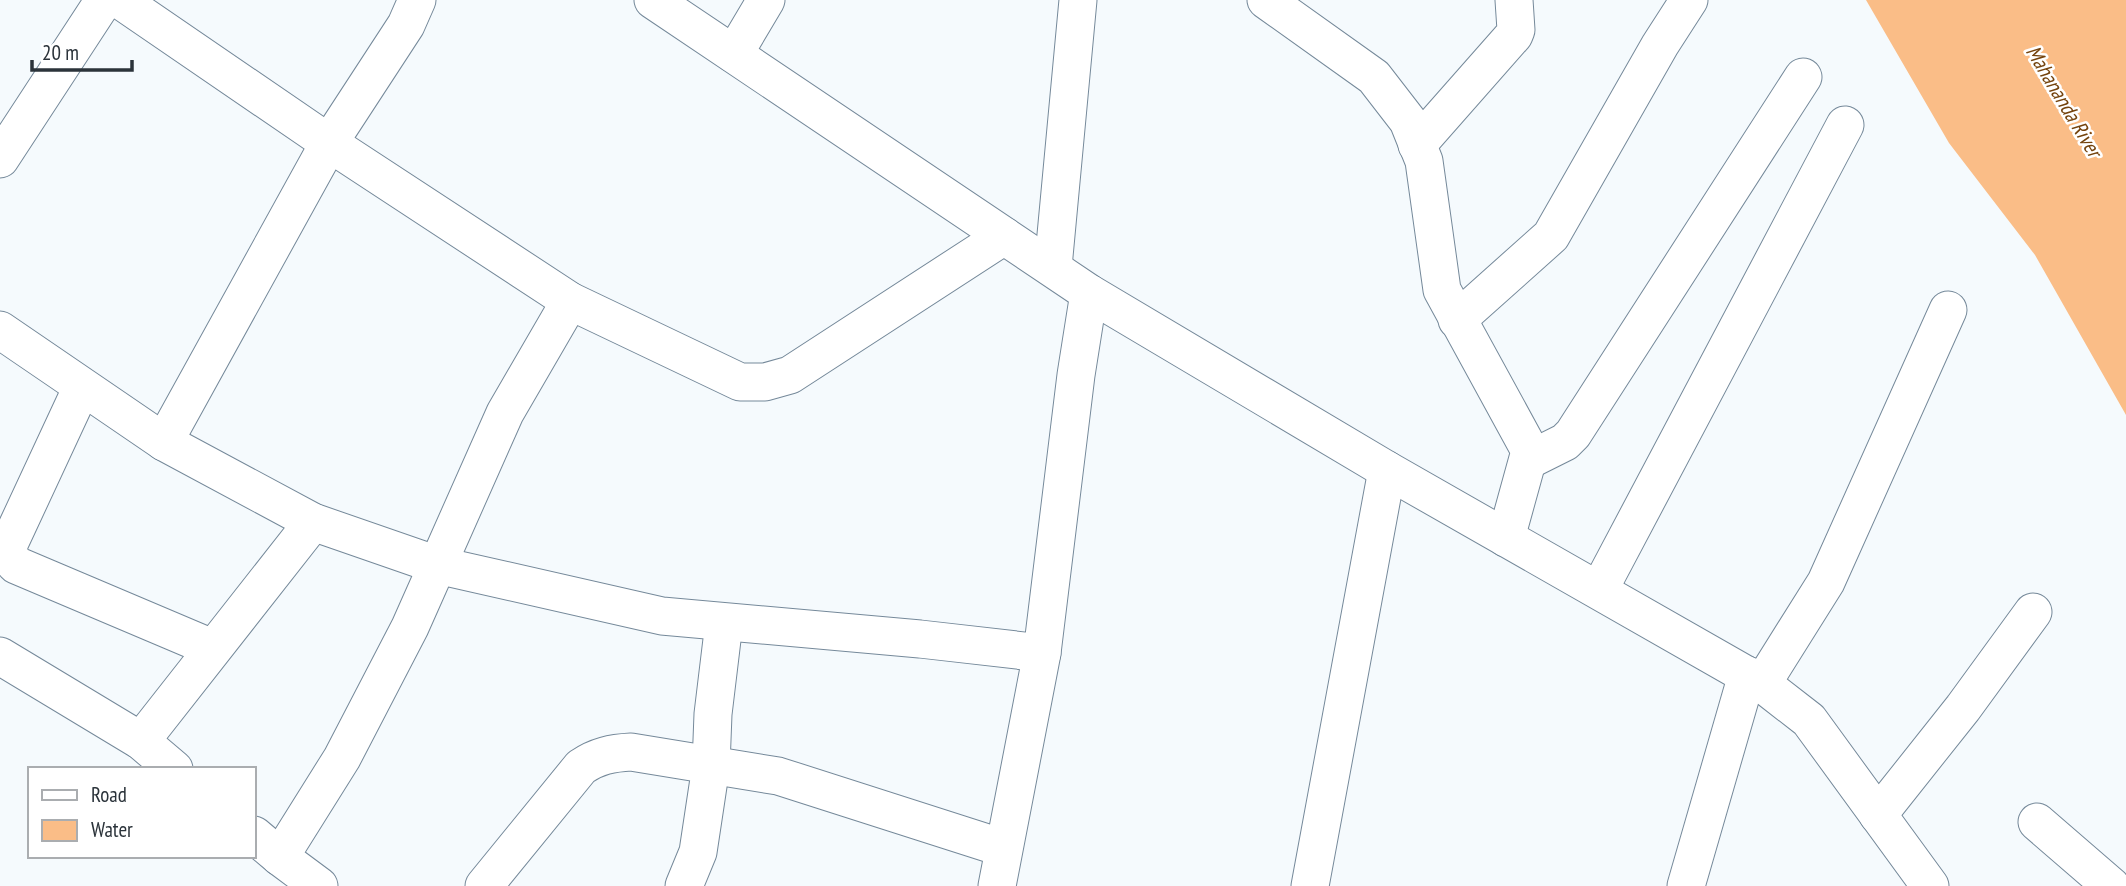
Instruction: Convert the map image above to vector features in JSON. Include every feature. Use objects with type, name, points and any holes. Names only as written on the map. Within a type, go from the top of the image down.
[{"type":"street","points":[[0,159],[104,0]]},
{"type":"street","points":[[120,0],[329,143],[570,301],[740,382],[765,382],[790,375],[1004,236]]},
{"type":"street","points":[[164,442],[329,143],[406,24],[417,0]]},
{"type":"street","points":[[653,0],[1089,293],[1387,470],[1755,679],[1809,720],[1930,886]]},
{"type":"street","points":[[733,54],[766,0]]},
{"type":"street","points":[[1053,267],[1077,0]]},
{"type":"street","points":[[1266,0],[1374,77],[1408,121],[1424,161],[1442,290],[1528,447],[1529,460],[1506,538]]},
{"type":"street","points":[[1418,145],[1514,35],[1514,0]]},
{"type":"street","points":[[1457,320],[1551,236],[1660,45],[1689,0]]},
{"type":"street","points":[[1529,460],[1565,442],[1573,434],[1803,76]]},
{"type":"street","points":[[1599,590],[1845,125]]},
{"type":"street","points":[[997,886],[1042,653],[1089,293]]},
{"type":"street","points":[[319,886],[267,846],[342,758],[410,627],[505,413],[570,301]]},
{"type":"street","points":[[1686,886],[1755,679],[1826,582],[1948,310]]},
{"type":"street","points":[[0,330],[164,442],[313,522],[437,565],[662,616],[920,639],[1042,653]]},
{"type":"street","points":[[82,387],[9,544],[6,559],[212,648]]},
{"type":"street","points":[[1310,886],[1387,470]]},
{"type":"street","points":[[141,741],[313,522]]},
{"type":"street","points":[[1878,816],[1963,708],[2033,612]]},
{"type":"street","points":[[684,886],[698,852],[711,766],[713,714],[724,623]]},
{"type":"street","points":[[0,656],[141,741],[172,767]]},
{"type":"street","points":[[484,886],[581,767],[592,759],[612,753],[631,752],[778,776],[1003,848]]},
{"type":"street","points":[[2037,822],[2111,886]]},
{"type":"water","name":"Mahananda River","points":[[1866,0],[2126,0],[2126,415],[2035,255],[1949,143]]}]
